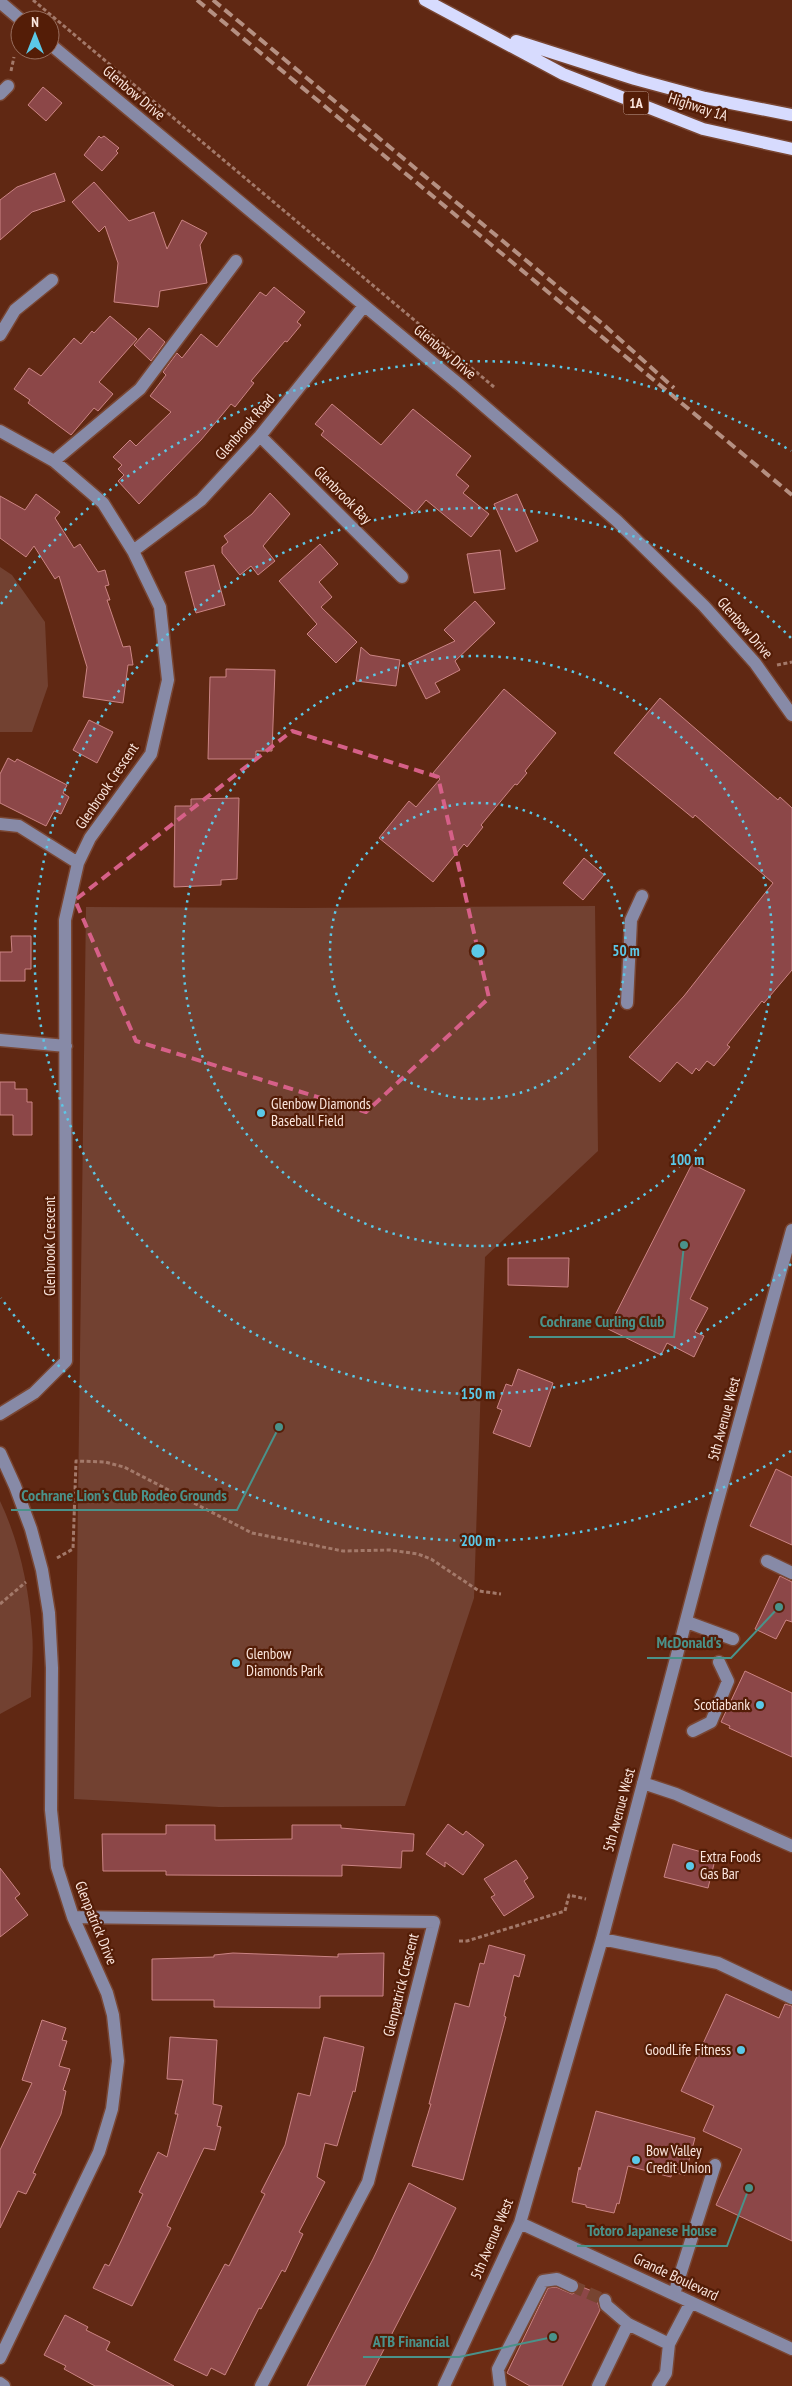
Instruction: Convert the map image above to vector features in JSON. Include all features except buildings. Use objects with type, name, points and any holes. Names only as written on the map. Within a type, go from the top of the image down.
[{"type":"main road","name":"Highway 1A","points":[[425,0],[562,74],[704,129],[792,149]]},
{"type":"main road","name":"Highway 1A","points":[[489,33],[635,79],[705,98],[792,115]]},
{"type":"street","points":[[0,2],[10,11]]},
{"type":"street","name":"Glenbow Drive","points":[[60,52],[461,386],[617,521],[704,606],[755,663],[792,715]]},
{"type":"street","points":[[54,461],[140,389],[236,261]]},
{"type":"street","points":[[0,335],[15,310],[52,280]]},
{"type":"street","name":"Glenbrook Road","points":[[133,552],[202,500],[260,436],[364,306]]},
{"type":"street","name":"Glenbrook Crescent","points":[[0,431],[54,461],[103,503],[133,552],[160,607],[168,680],[150,754],[90,838],[78,863],[65,920],[66,1362],[34,1393],[0,1414]]},
{"type":"street","name":"Glenbrook Bay","points":[[260,436],[402,577]]},
{"type":"street","points":[[0,824],[19,826],[78,863]]},
{"type":"street","points":[[627,1003],[631,920],[642,896]]},
{"type":"street","points":[[0,1040],[66,1046]]},
{"type":"street","name":"5th Avenue West","points":[[444,2386],[520,2223],[602,1939],[792,1230]]},
{"type":"street","name":"Glenpatrick Drive","points":[[0,1453],[31,1529],[46,1593],[51,1633],[51,1810],[54,1846],[63,1890],[73,1917],[98,1971],[113,2014],[118,2061],[112,2109],[99,2152],[0,2358]]},
{"type":"street","points":[[767,1562],[792,1573]]},
{"type":"street","points":[[686,1622],[733,1639]]},
{"type":"street","points":[[693,1731],[711,1722],[728,1681],[719,1662]]},
{"type":"street","points":[[643,1783],[676,1794],[792,1846]]},
{"type":"street","name":"Glenpatrick Crescent","points":[[73,1917],[434,1922],[368,2182],[261,2386]]},
{"type":"street","points":[[602,1939],[718,1963],[792,1998]]},
{"type":"street","points":[[674,2294],[715,2165]]},
{"type":"street","name":"Grande Boulevard","points":[[520,2223],[792,2349]]},
{"type":"street","points":[[500,2386],[498,2369],[543,2280],[557,2279],[572,2286]]},
{"type":"street","points":[[605,2300],[606,2305],[628,2324],[669,2344]]},
{"type":"street","points":[[658,2386],[666,2373],[669,2344],[691,2302]]},
{"type":"street","points":[[598,2386],[628,2324]]},
{"type":"street","points":[[0,2384],[4,2386]]},
{"type":"path","points":[[33,0],[494,387]]},
{"type":"path","points":[[777,665],[792,662]]},
{"type":"path","points":[[57,1558],[73,1549],[76,1461],[105,1462],[124,1467],[252,1533],[343,1551],[390,1550],[418,1554],[431,1560],[479,1591],[501,1594]]},
{"type":"path","points":[[0,1604],[26,1582]]},
{"type":"path","points":[[459,1941],[467,1941],[565,1911],[569,1895],[586,1899]]},
{"type":"highlighted area","points":[[292,731],[438,777],[489,998],[366,1112],[136,1041],[75,900]]},
{"type":"shaded area","points":[[0,567],[12,575],[45,622],[48,686],[32,732],[0,732]]},
{"type":"shaded area","points":[[595,906],[598,1151],[485,1257],[474,1598],[405,1806],[219,1807],[74,1799],[86,907]]},
{"type":"shaded area","points":[[792,1233],[792,2386],[442,2386],[520,2223]]},
{"type":"shaded area","points":[[0,1501],[13,1532],[22,1565],[28,1598],[33,1648],[31,1697],[0,1714]]},
{"type":"tunnel","points":[[572,2286],[605,2300]]},
{"type":"railway","points":[[197,0],[792,495]]},
{"type":"railway","points":[[213,0],[605,326],[674,388]]},
{"type":"place","name":"Glenbow Diamonds Baseball Field","points":[[261,1113]]},
{"type":"place","name":"Cochrane Curling Club","points":[[684,1245]]},
{"type":"place","name":"Cochrane Lion's Club Rodeo Grounds","points":[[279,1427]]},
{"type":"place","name":"McDonald's","points":[[779,1607]]},
{"type":"place","name":"Glenbow Diamonds Park","points":[[236,1663]]},
{"type":"place","name":"Scotiabank","points":[[760,1705]]},
{"type":"place","name":"Extra Foods Gas Bar","points":[[690,1866]]},
{"type":"place","name":"GoodLife Fitness","points":[[741,2050]]},
{"type":"place","name":"Bow Valley Credit Union","points":[[636,2160]]},
{"type":"place","name":"Totoro Japanese House","points":[[749,2188]]},
{"type":"place","name":"ATB Financial","points":[[553,2337]]}]
